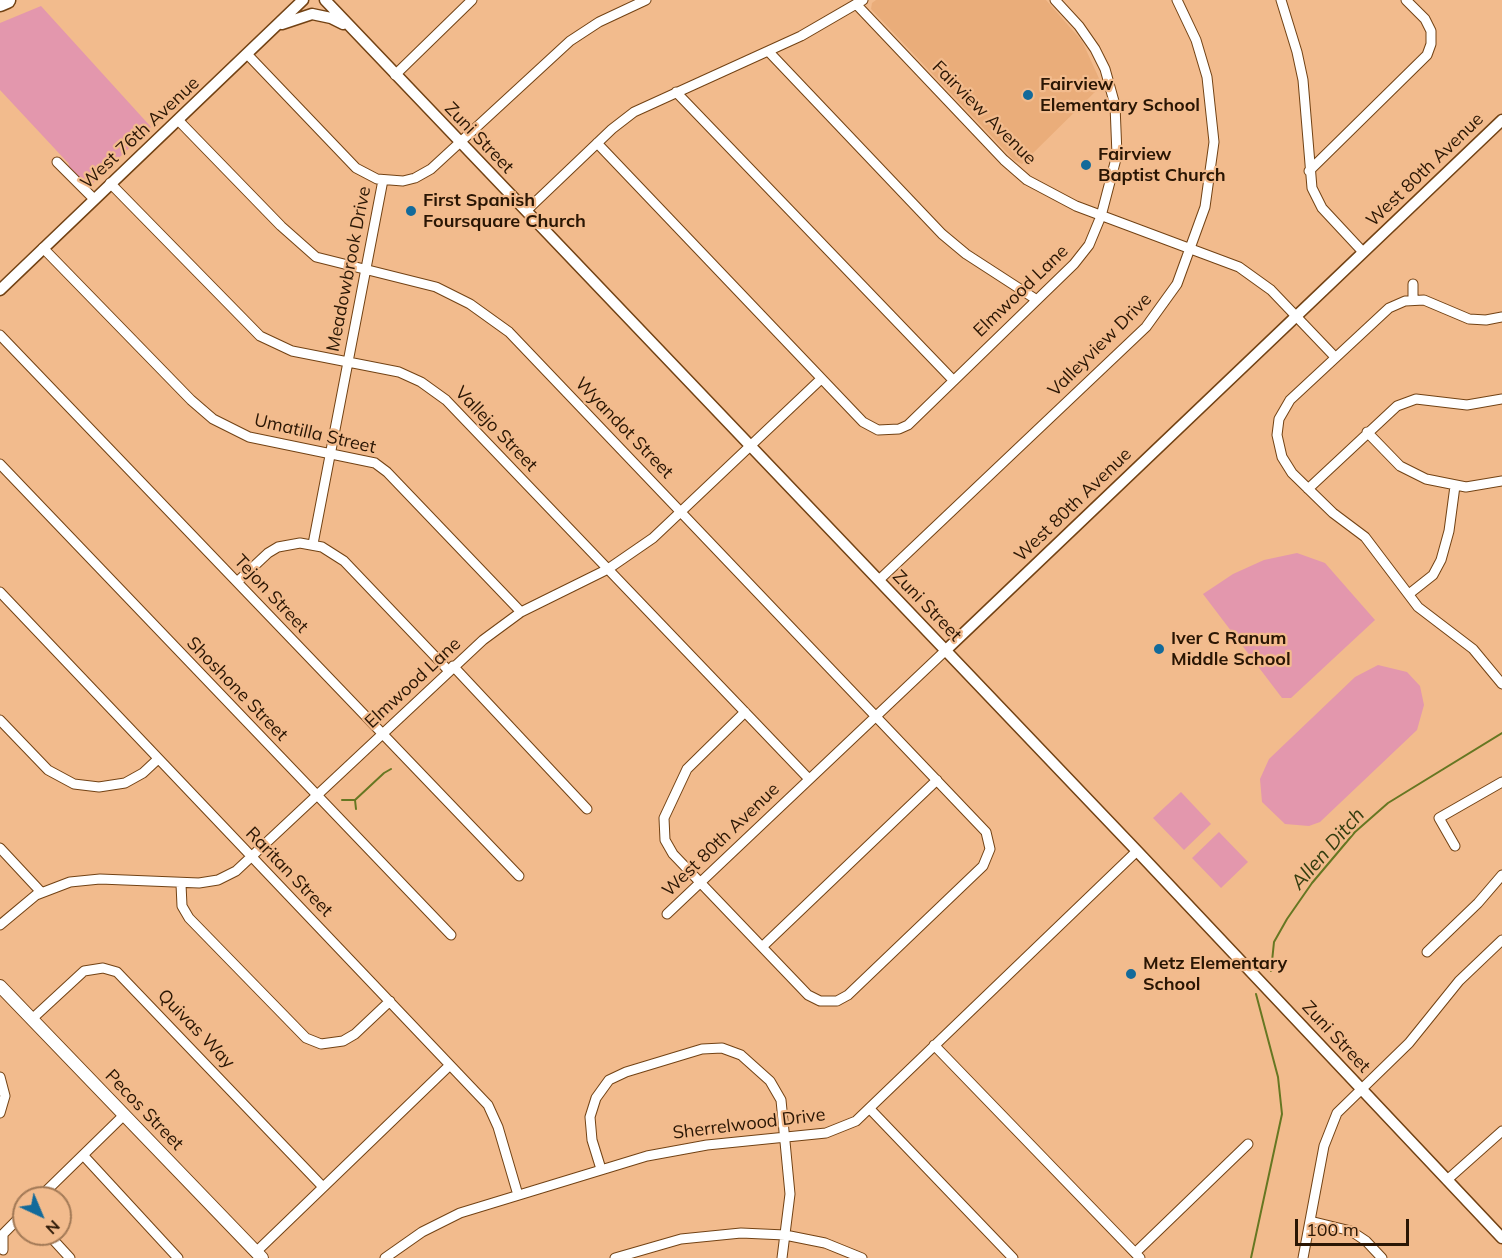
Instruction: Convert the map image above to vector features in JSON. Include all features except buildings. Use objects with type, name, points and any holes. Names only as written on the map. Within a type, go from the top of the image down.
[{"type":"highway","points":[[0,3],[7,0]]},
{"type":"main road","name":"Pecos Street","points":[[0,986],[259,1255]]},
{"type":"street","name":"West 76th Avenue","points":[[0,290],[303,0]]},
{"type":"street","name":"Zuni Street","points":[[325,0],[1137,851],[1502,1238]]},
{"type":"street","points":[[395,75],[472,0]]},
{"type":"street","name":"Meadowbrook Drive","points":[[313,544],[383,180],[415,178],[431,168],[570,40],[599,22],[646,0]]},
{"type":"street","name":"Elmwood Lane","points":[[0,925],[42,892],[82,880],[180,884],[218,880],[236,871],[450,668],[521,612],[608,569],[642,546],[682,512],[821,379],[863,422],[878,430],[895,430],[908,425],[1084,254],[1101,216],[1117,155],[1115,105],[1105,69],[1095,49],[1079,26],[1055,0]]},
{"type":"street","name":"Valleyview Drive","points":[[879,580],[1146,327],[1177,284],[1209,189],[1214,123],[1202,58],[1177,0]]},
{"type":"street","points":[[1281,0],[1298,52],[1303,80],[1312,188],[1319,204],[1363,252]]},
{"type":"street","points":[[1310,171],[1427,56],[1431,44],[1428,24],[1406,0]]},
{"type":"street","points":[[526,211],[597,143],[634,112],[769,52],[860,2]]},
{"type":"street","name":"Fairview Avenue","points":[[860,2],[1014,170],[1050,195],[1248,272],[1271,290],[1335,357]]},
{"type":"street","points":[[276,26],[296,18],[318,14],[353,29]]},
{"type":"street","points":[[769,52],[942,234],[966,254],[1037,300]]},
{"type":"street","points":[[247,54],[356,168],[383,180]]},
{"type":"street","points":[[676,92],[952,380]]},
{"type":"street","name":"Wyandot Street","points":[[178,120],[306,250],[323,260],[436,287],[489,316],[529,352],[982,826],[989,842],[988,856],[979,871],[848,995],[829,1002],[808,995],[762,947]]},
{"type":"street","name":"West 80th Avenue","points":[[667,914],[1502,120]]},
{"type":"street","points":[[597,143],[821,379]]},
{"type":"street","points":[[57,162],[94,199]]},
{"type":"street","name":"Vallejo Street","points":[[111,183],[260,336],[292,351],[399,372],[441,396],[808,779]]},
{"type":"street","name":"Umatilla Street","points":[[43,248],[191,400],[213,419],[249,436],[371,461],[383,468],[521,612]]},
{"type":"street","points":[[1413,284],[1413,300]]},
{"type":"street","points":[[1502,317],[1486,320],[1469,319],[1433,303],[1413,300],[1397,304],[1382,314],[1335,357],[1284,408],[1277,426],[1277,440],[1284,462],[1333,513],[1375,546],[1424,613],[1473,649],[1502,684]]},
{"type":"street","name":"Tejon Street","points":[[0,335],[381,735],[519,876]]},
{"type":"street","points":[[1308,489],[1392,410],[1410,400],[1424,399],[1467,405],[1502,399]]},
{"type":"street","points":[[1367,432],[1389,456],[1406,470],[1426,479],[1455,486],[1502,481]]},
{"type":"street","name":"Shoshone Street","points":[[0,464],[451,935]]},
{"type":"street","points":[[1409,594],[1433,575],[1441,560],[1449,531],[1455,486]]},
{"type":"street","points":[[237,582],[268,553],[286,544],[313,544],[331,551],[344,561],[587,809]]},
{"type":"street","name":"Raritan Street","points":[[0,592],[390,1001],[493,1113],[518,1195]]},
{"type":"street","points":[[745,712],[690,764],[664,818],[664,835],[668,846],[700,883],[762,947],[937,780]]},
{"type":"street","points":[[0,720],[48,770],[74,784],[99,787],[125,783],[143,773],[158,759]]},
{"type":"street","points":[[1455,846],[1439,818],[1502,782]]},
{"type":"street","points":[[0,848],[42,892]]},
{"type":"street","name":"Sherrelwood Drive","points":[[385,1258],[441,1222],[601,1169],[680,1149],[835,1131],[856,1121],[1137,851]]},
{"type":"street","points":[[1427,952],[1478,903],[1502,875]]},
{"type":"street","points":[[180,884],[182,906],[189,918],[306,1038],[321,1044],[343,1041],[355,1034],[390,1001]]},
{"type":"street","points":[[1303,1258],[1330,1124],[1341,1107],[1409,1043],[1459,981],[1501,942]]},
{"type":"street","name":"Quivas Way","points":[[32,1019],[81,973],[96,968],[117,972],[323,1187]]},
{"type":"street","points":[[934,1046],[1138,1255],[1248,1144]]},
{"type":"street","points":[[601,1169],[592,1140],[590,1117],[602,1088],[618,1074],[702,1049],[722,1048],[735,1052],[748,1059],[770,1081],[781,1100],[790,1194],[782,1258]]},
{"type":"street","points":[[259,1255],[323,1187],[450,1065]]},
{"type":"street","points":[[0,1077],[5,1092],[4,1104],[0,1113]]},
{"type":"street","points":[[870,1109],[1013,1258]]},
{"type":"street","points":[[51,1186],[124,1115]]},
{"type":"street","points":[[1448,1180],[1502,1131]]},
{"type":"street","points":[[83,1155],[178,1258]]},
{"type":"street","points":[[1310,1221],[1351,1231],[1366,1241],[1382,1258]]},
{"type":"street","points":[[3,1250],[3,1234],[12,1225]]},
{"type":"street","points":[[615,1258],[693,1237],[735,1233],[785,1235],[825,1244],[862,1258]]},
{"type":"street","points":[[59,1246],[70,1258]]},
{"type":"shaded area","points":[[876,0],[1046,0],[1082,41],[1102,85],[1022,164],[1014,160],[871,9],[872,3]]},
{"type":"shaded area","points":[[41,6],[151,127],[93,183],[85,186],[68,167],[69,164],[0,90],[0,23]]},
{"type":"shaded area","points":[[1297,553],[1325,563],[1375,620],[1291,698],[1282,698],[1203,594],[1233,574],[1264,560]]},
{"type":"shaded area","points":[[1378,665],[1407,672],[1420,686],[1424,705],[1417,730],[1320,822],[1309,826],[1285,824],[1262,802],[1260,779],[1269,759],[1355,677]]},
{"type":"shaded area","points":[[1181,792],[1211,824],[1184,850],[1153,818]]},
{"type":"shaded area","points":[[1219,832],[1248,862],[1221,888],[1192,858]]},
{"type":"waterway","name":"Allen Ditch","points":[[1271,971],[1274,942],[1287,919],[1312,883],[1355,832],[1388,803],[1502,733]]},
{"type":"waterway","points":[[342,800],[355,800],[391,769]]},
{"type":"waterway","points":[[355,800],[356,809]]},
{"type":"waterway","name":"Allen Ditch","points":[[1251,1258],[1282,1114],[1278,1077],[1256,994]]},
{"type":"place","name":"Fairview Elementary School","points":[[1028,95]]},
{"type":"place","name":"Fairview Baptist Church","points":[[1086,165]]},
{"type":"place","name":"First Spanish Foursquare Church","points":[[411,211]]},
{"type":"place","name":"Iver C Ranum Middle School","points":[[1159,649]]},
{"type":"place","name":"Metz Elementary School","points":[[1131,974]]}]
